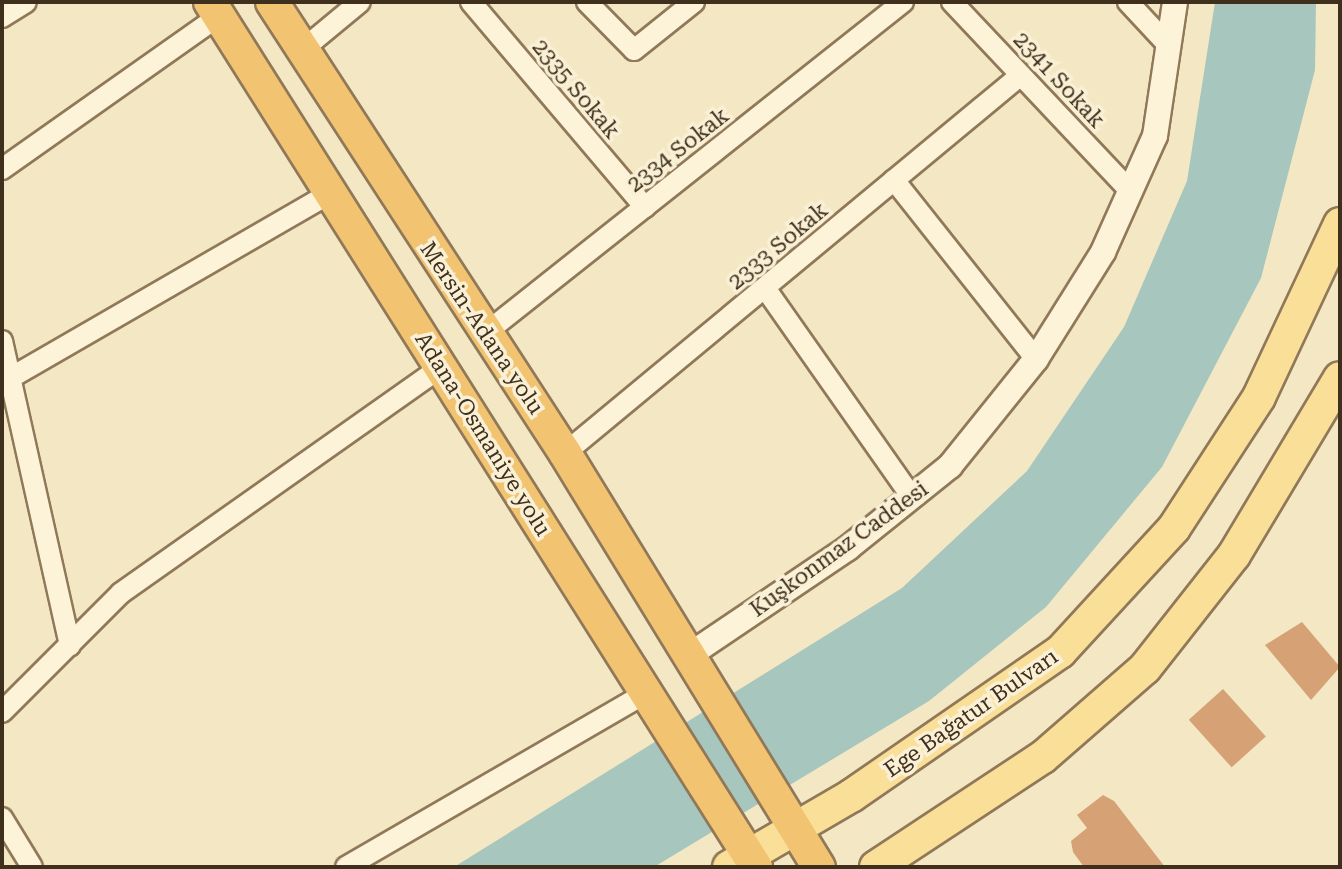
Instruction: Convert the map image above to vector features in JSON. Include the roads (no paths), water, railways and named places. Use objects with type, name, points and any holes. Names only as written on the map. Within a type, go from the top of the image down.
[{"type":"highway","name":"Mersin-Adana yolu","points":[[272,2],[483,335],[565,453],[688,656]]},
{"type":"highway","name":"Adana-Osmaniye yolu","points":[[214,9],[646,693],[744,858]]},
{"type":"highway","points":[[688,656],[788,822],[819,867]]},
{"type":"main road","name":"Ege Bağatur Bulvarı","points":[[744,858],[788,822],[1060,652],[1174,528],[1259,397],[1340,224]]},
{"type":"main road","points":[[876,867],[1043,757],[1145,668],[1234,555],[1340,378]]},
{"type":"street","points":[[2,17],[26,2]]},
{"type":"street","points":[[302,50],[360,2]]},
{"type":"street","name":"2335 Sokak","points":[[471,2],[645,207]]},
{"type":"street","points":[[587,2],[634,50],[694,2]]},
{"type":"street","name":"2334 Sokak","points":[[483,335],[903,2]]},
{"type":"street","name":"2341 Sokak","points":[[952,2],[1130,191]]},
{"type":"street","points":[[1128,2],[1169,46]]},
{"type":"street","name":"Kuşkonmaz Caddesi","points":[[688,656],[912,497],[950,466],[1036,359],[1103,252],[1155,136],[1175,2]]},
{"type":"street","points":[[2,169],[214,9]]},
{"type":"street","name":"2333 Sokak","points":[[565,453],[1021,75]]},
{"type":"street","points":[[894,180],[1036,359]]},
{"type":"street","points":[[10,378],[331,193]]},
{"type":"street","points":[[765,288],[912,497]]},
{"type":"street","points":[[2,341],[70,645]]},
{"type":"street","points":[[2,712],[121,593],[441,367]]},
{"type":"street","points":[[346,867],[646,693]]},
{"type":"street","points":[[2,818],[32,867]]},
{"type":"water","points":[[1215,2],[1316,2],[1315,70],[1261,278],[1162,467],[1046,607],[929,701],[654,867],[454,867],[902,588],[1027,471],[1124,327],[1187,181]]}]
